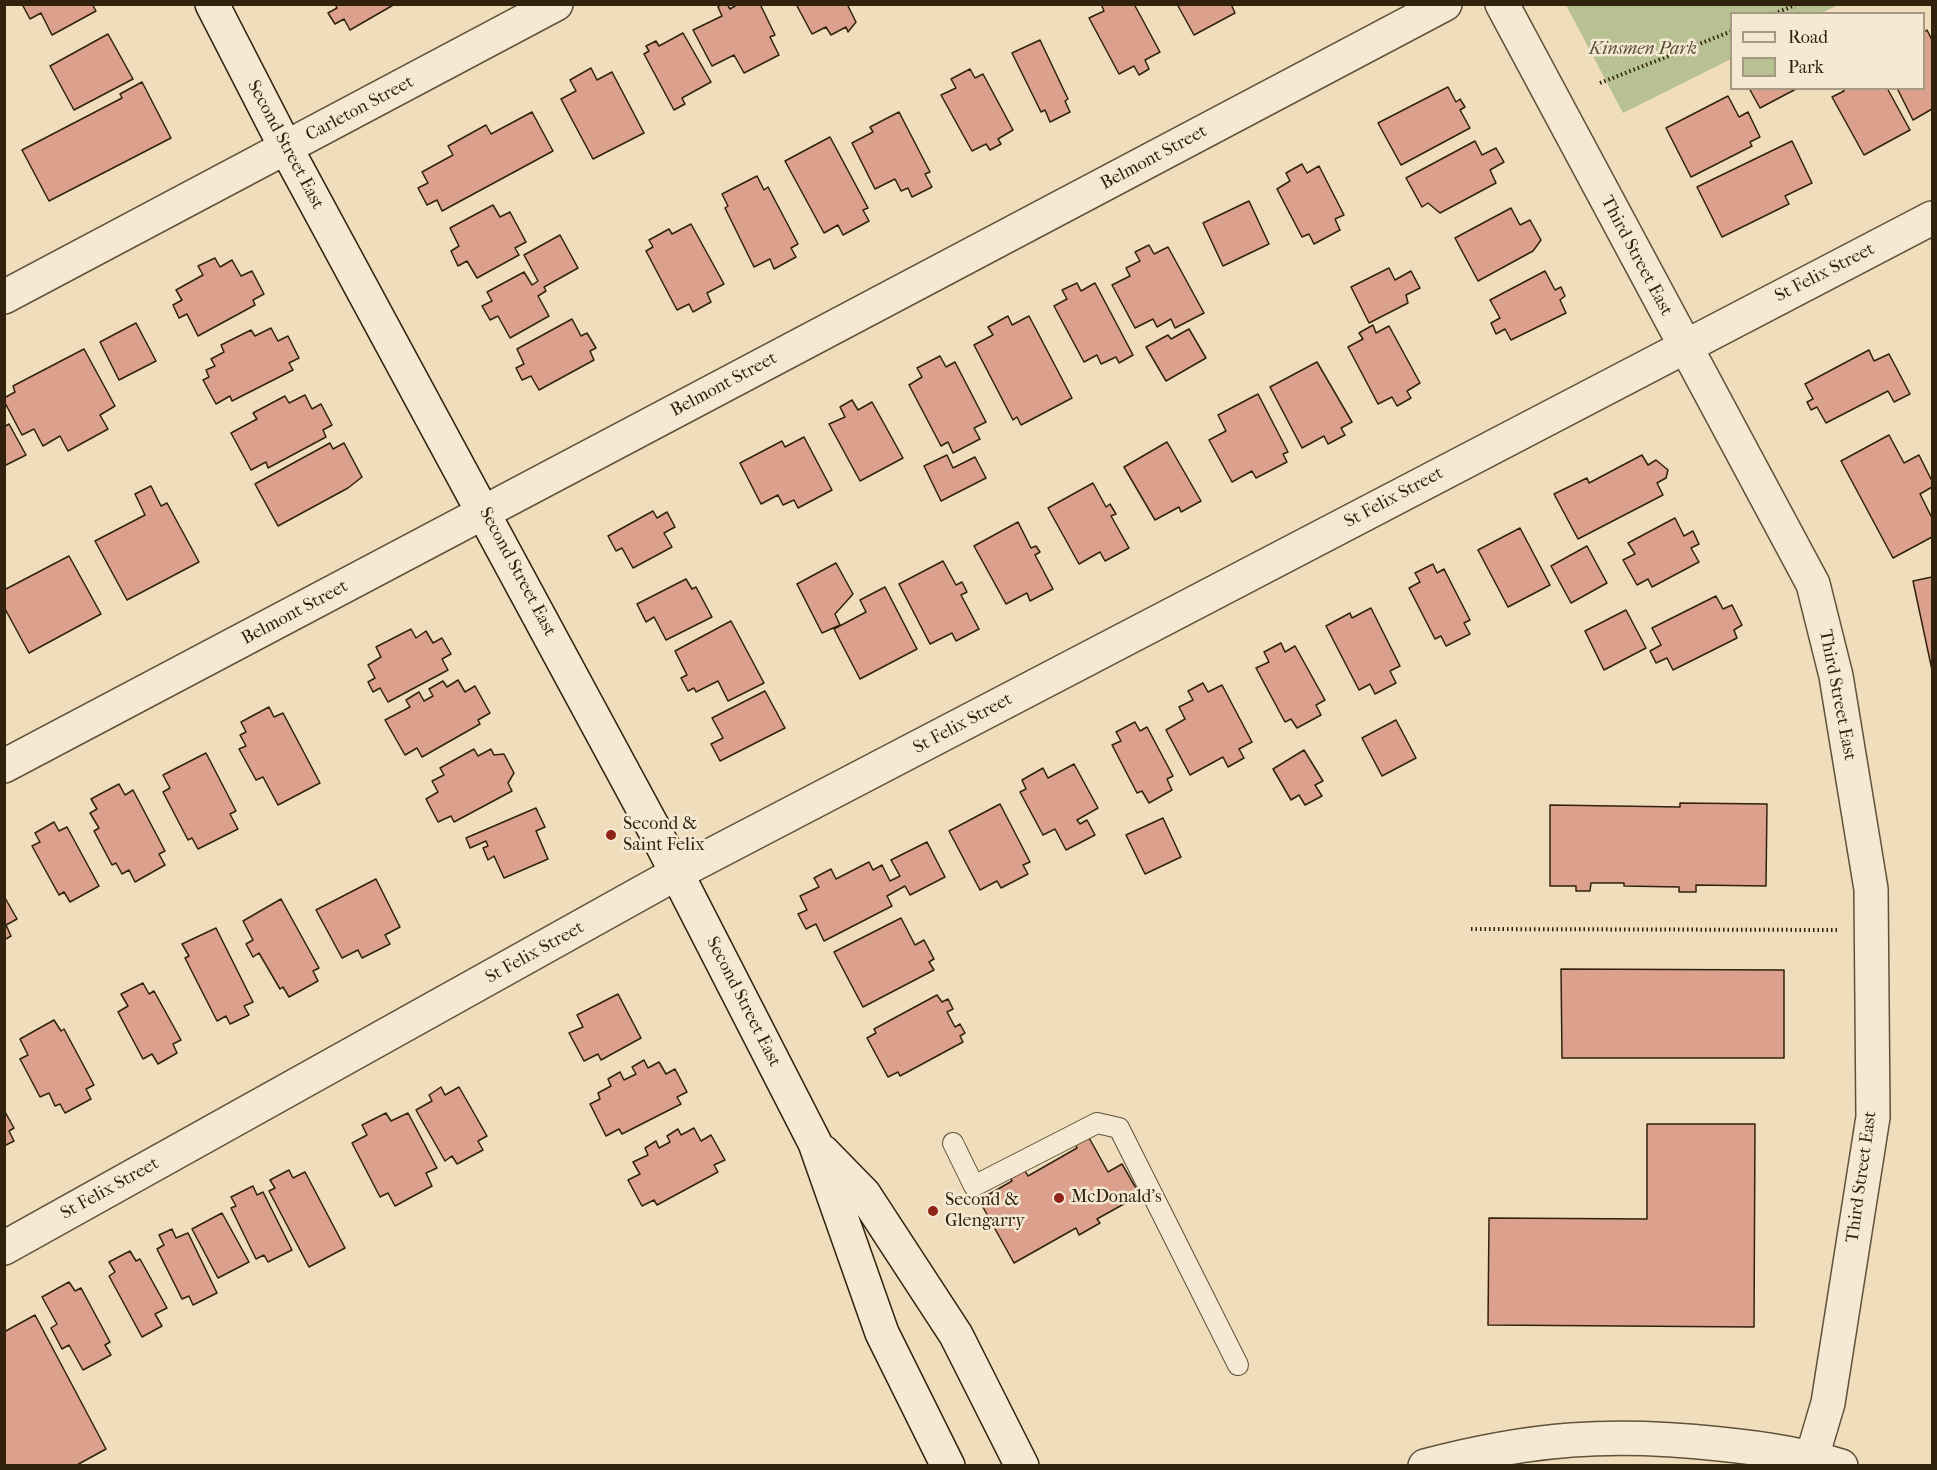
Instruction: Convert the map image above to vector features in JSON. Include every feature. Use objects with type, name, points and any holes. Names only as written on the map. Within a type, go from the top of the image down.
[{"type":"street","name":"Second Street East","points":[[212,4],[286,148],[485,513],[677,873],[814,1143],[882,1333],[948,1466]]},
{"type":"street","name":"Carleton Street","points":[[4,297],[556,4]]},
{"type":"street","name":"Belmont Street","points":[[4,766],[1445,4]]},
{"type":"street","name":"Third Street East","points":[[1502,4],[1813,584],[1842,709],[1871,889],[1873,1117],[1828,1403],[1826,1461]]},
{"type":"street","name":"St Felix Street","points":[[4,1248],[677,873],[1932,218]]},
{"type":"street","name":"Second Street East","points":[[814,1143],[864,1194],[956,1335],[1022,1466]]},
{"type":"street","points":[[1443,1463],[1498,1448],[1560,1439],[1608,1437],[1667,1438],[1826,1461]]},
{"type":"lane","points":[[953,1143],[974,1186],[1096,1124],[1119,1128],[1238,1365]]},
{"type":"path","points":[[1779,12],[1795,5]]},
{"type":"path","points":[[1600,83],[1730,31]]},
{"type":"path","points":[[1471,929],[1871,930]]},
{"type":"green space","name":"Kinsmen Park","points":[[1566,5],[1839,5],[1823,12],[1730,12],[1730,60],[1623,113]]},
{"type":"building","points":[[22,4],[92,4],[96,11],[52,35],[41,13],[30,19]]},
{"type":"building","points":[[335,4],[395,4],[350,30],[344,19],[335,24],[328,13],[337,8]]},
{"type":"building","points":[[727,4],[730,9],[738,4],[760,4],[775,35],[770,37],[779,55],[744,73],[734,55],[712,66],[693,30],[722,16],[718,7]]},
{"type":"building","points":[[796,4],[847,4],[856,22],[848,32],[846,27],[831,35],[826,27],[812,34]]},
{"type":"building","points":[[1101,4],[1134,4],[1160,52],[1145,60],[1149,69],[1139,75],[1134,66],[1119,74],[1089,18],[1104,11]]},
{"type":"building","points":[[1177,4],[1231,4],[1235,13],[1194,35]]},
{"type":"building","points":[[1927,30],[1932,40],[1932,109],[1913,120],[1898,90],[1925,90],[1925,31]]},
{"type":"building","points":[[683,33],[711,82],[682,98],[685,104],[674,110],[644,54],[649,51],[646,46],[656,41],[659,46]]},
{"type":"building","points":[[108,34],[133,79],[74,110],[50,66]]},
{"type":"building","points":[[1040,40],[1068,99],[1065,101],[1070,112],[1050,122],[1045,110],[1041,112],[1012,53]]},
{"type":"building","points":[[591,68],[597,80],[612,72],[644,133],[593,159],[561,99],[576,91],[570,80]]},
{"type":"building","points":[[970,69],[975,78],[983,74],[1013,130],[998,139],[1001,144],[990,150],[986,144],[972,151],[941,95],[956,88],[951,79]]},
{"type":"building","points":[[142,82],[171,138],[49,201],[22,150],[122,98],[120,94]]},
{"type":"building","points":[[1448,87],[1456,102],[1460,99],[1465,107],[1460,110],[1470,128],[1401,165],[1378,123]]},
{"type":"building","points":[[1750,90],[1794,90],[1760,108]]},
{"type":"building","points":[[1888,90],[1910,130],[1864,155],[1832,97],[1844,91]]},
{"type":"building","points":[[1728,96],[1739,117],[1748,112],[1760,137],[1750,142],[1752,146],[1691,177],[1666,128]]},
{"type":"building","points":[[532,112],[553,151],[442,211],[437,200],[427,205],[418,188],[428,183],[422,172],[453,155],[448,146],[486,125],[491,134]]},
{"type":"building","points":[[899,112],[930,172],[925,174],[932,187],[912,197],[908,188],[901,191],[895,179],[875,189],[852,143],[873,132],[870,127]]},
{"type":"building","points":[[830,137],[868,208],[863,210],[869,221],[843,235],[838,225],[824,233],[785,161]]},
{"type":"building","points":[[1475,141],[1482,155],[1496,148],[1504,162],[1490,170],[1496,183],[1440,213],[1428,203],[1422,207],[1406,178]]},
{"type":"building","points":[[1792,141],[1812,183],[1785,196],[1789,204],[1722,237],[1697,187]]},
{"type":"building","points":[[1302,164],[1307,173],[1319,166],[1344,215],[1335,219],[1340,230],[1314,244],[1309,234],[1302,237],[1277,189],[1290,181],[1286,173]]},
{"type":"building","points":[[757,176],[764,190],[768,187],[798,244],[791,248],[796,257],[774,269],[770,259],[754,267],[725,208],[728,206],[722,194]]},
{"type":"building","points":[[1249,201],[1269,244],[1223,266],[1203,223]]},
{"type":"building","points":[[493,205],[500,217],[510,212],[526,242],[515,248],[519,255],[477,278],[467,261],[458,266],[451,251],[459,246],[450,228]]},
{"type":"building","points":[[1511,208],[1520,225],[1530,220],[1541,240],[1533,251],[1478,281],[1455,238]]},
{"type":"building","points":[[691,224],[724,284],[707,293],[711,302],[693,312],[689,304],[677,310],[646,251],[653,247],[649,240],[669,229],[672,234]]},
{"type":"building","points":[[560,235],[578,268],[544,287],[546,291],[538,296],[549,316],[510,338],[498,316],[490,320],[482,306],[492,301],[487,292],[524,272],[532,285],[538,281],[524,255]]},
{"type":"building","points":[[1149,245],[1154,254],[1168,247],[1204,313],[1175,328],[1171,319],[1157,327],[1153,319],[1135,328],[1112,285],[1130,276],[1126,268],[1140,261],[1135,252]]},
{"type":"building","points":[[215,258],[220,267],[232,260],[241,276],[252,271],[264,294],[253,300],[255,305],[198,336],[187,314],[179,318],[173,305],[182,300],[176,290],[203,275],[198,266]]},
{"type":"building","points":[[1389,268],[1395,280],[1411,271],[1420,288],[1406,295],[1408,303],[1369,323],[1351,287]]},
{"type":"building","points":[[1545,271],[1555,290],[1561,287],[1565,296],[1560,300],[1566,313],[1511,340],[1505,329],[1496,334],[1491,323],[1500,318],[1490,300]]},
{"type":"building","points":[[1077,283],[1081,291],[1095,283],[1133,355],[1119,363],[1116,357],[1101,364],[1097,355],[1084,362],[1054,306],[1067,299],[1062,290]]},
{"type":"building","points":[[1008,316],[1012,325],[1029,316],[1072,398],[1021,425],[1017,417],[1013,420],[974,345],[993,335],[988,327]]},
{"type":"building","points":[[572,319],[581,336],[587,333],[596,348],[590,351],[594,360],[539,390],[531,376],[522,380],[516,368],[524,364],[517,349]]},
{"type":"building","points":[[136,323],[156,361],[119,380],[100,342]]},
{"type":"building","points":[[1373,325],[1376,333],[1389,326],[1420,383],[1407,391],[1411,398],[1397,406],[1392,397],[1378,404],[1348,347],[1363,339],[1359,333]]},
{"type":"building","points":[[271,328],[278,341],[288,336],[299,358],[289,363],[293,370],[232,401],[230,396],[216,404],[203,380],[209,377],[206,370],[215,366],[211,359],[224,352],[221,345],[251,330],[255,336]]},
{"type":"building","points":[[1189,329],[1206,358],[1166,381],[1146,347],[1168,335],[1171,339]]},
{"type":"building","points":[[84,349],[115,406],[100,415],[108,429],[68,451],[60,436],[43,446],[34,429],[22,435],[4,398],[15,392],[13,386]]},
{"type":"building","points":[[1869,350],[1874,361],[1889,354],[1910,394],[1894,402],[1888,391],[1826,423],[1817,407],[1811,410],[1807,402],[1813,399],[1805,384]]},
{"type":"building","points":[[940,356],[946,367],[955,362],[986,422],[974,428],[980,439],[953,453],[948,442],[941,446],[909,385],[922,377],[917,368]]},
{"type":"building","points":[[1317,362],[1352,422],[1341,428],[1345,435],[1328,444],[1324,436],[1302,448],[1270,387]]},
{"type":"building","points":[[1258,394],[1288,452],[1283,454],[1287,462],[1256,478],[1252,471],[1232,482],[1209,440],[1226,431],[1218,415]]},
{"type":"building","points":[[305,395],[312,409],[321,404],[332,425],[323,430],[326,437],[268,468],[266,462],[251,470],[231,433],[257,419],[253,413],[285,396],[289,403]]},
{"type":"building","points":[[852,400],[858,410],[872,402],[903,458],[860,481],[829,424],[845,417],[840,407]]},
{"type":"building","points":[[9,424],[26,455],[4,466],[4,427]]},
{"type":"building","points":[[1889,435],[1904,463],[1919,455],[1932,481],[1932,487],[1920,494],[1932,518],[1932,537],[1893,558],[1841,461]]},
{"type":"building","points":[[804,437],[832,490],[798,508],[794,500],[783,505],[778,495],[761,504],[740,463],[782,441],[785,447]]},
{"type":"building","points":[[1167,442],[1201,501],[1181,512],[1179,507],[1155,520],[1124,467]]},
{"type":"building","points":[[330,443],[333,449],[344,443],[362,477],[348,488],[278,526],[255,484]]},
{"type":"building","points":[[947,455],[953,468],[975,457],[986,478],[941,501],[924,466]]},
{"type":"building","points":[[1642,455],[1648,465],[1656,460],[1668,470],[1666,478],[1657,483],[1663,495],[1578,539],[1554,494],[1587,478],[1589,483]]},
{"type":"building","points":[[1093,483],[1106,507],[1110,504],[1116,514],[1111,516],[1129,548],[1105,561],[1100,552],[1079,564],[1048,508]]},
{"type":"building","points":[[151,486],[161,506],[167,503],[199,562],[127,600],[95,541],[145,515],[135,494]]},
{"type":"building","points":[[653,511],[657,518],[667,512],[675,527],[664,533],[672,547],[633,568],[622,548],[616,551],[608,536]]},
{"type":"building","points":[[1675,518],[1684,536],[1693,531],[1699,544],[1691,548],[1699,562],[1652,587],[1648,579],[1637,585],[1623,560],[1635,554],[1628,543]]},
{"type":"building","points":[[1018,522],[1031,548],[1036,546],[1040,552],[1035,555],[1053,589],[1030,601],[1027,593],[1006,604],[974,546]]},
{"type":"building","points":[[1520,528],[1550,585],[1508,607],[1478,550]]},
{"type":"building","points":[[1587,546],[1607,583],[1571,603],[1551,566]]},
{"type":"building","points":[[69,556],[101,614],[29,653],[4,607],[4,590]]},
{"type":"building","points":[[943,561],[956,585],[962,582],[967,592],[961,595],[979,629],[956,641],[952,633],[930,644],[899,584]]},
{"type":"building","points":[[836,563],[853,594],[835,614],[840,625],[822,633],[797,584]]},
{"type":"building","points":[[1433,564],[1437,573],[1444,569],[1470,620],[1464,623],[1470,634],[1446,646],[1441,636],[1435,639],[1409,588],[1420,582],[1415,573]]},
{"type":"building","points":[[1932,577],[1932,670],[1913,581]]},
{"type":"building","points":[[686,579],[692,589],[696,587],[712,617],[666,640],[654,617],[646,622],[637,604]]},
{"type":"building","points":[[885,587],[917,649],[860,679],[834,629],[866,612],[860,600]]},
{"type":"building","points":[[1716,596],[1723,609],[1732,605],[1742,625],[1734,630],[1737,638],[1673,670],[1667,658],[1656,663],[1650,651],[1661,645],[1652,628]]},
{"type":"building","points":[[1371,608],[1400,666],[1390,671],[1396,683],[1375,694],[1370,684],[1359,690],[1326,626],[1350,613],[1352,618]]},
{"type":"building","points":[[1626,610],[1646,648],[1604,670],[1585,631]]},
{"type":"building","points":[[731,621],[764,683],[728,701],[718,681],[696,692],[694,688],[688,691],[681,678],[687,675],[675,651]]},
{"type":"building","points":[[411,629],[416,638],[426,631],[433,643],[442,638],[451,654],[442,659],[448,670],[388,702],[380,688],[373,692],[368,682],[375,678],[368,665],[381,657],[376,647]]},
{"type":"building","points":[[1281,643],[1285,652],[1295,646],[1325,700],[1316,705],[1321,715],[1297,728],[1291,719],[1285,722],[1256,668],[1269,662],[1264,652]]},
{"type":"building","points":[[458,680],[465,692],[475,686],[490,713],[478,720],[480,724],[422,757],[417,748],[405,755],[385,720],[410,707],[406,700],[419,692],[424,701],[433,696],[429,689],[443,681],[447,687]]},
{"type":"building","points":[[1203,683],[1208,692],[1222,685],[1252,742],[1239,749],[1244,758],[1228,767],[1223,757],[1190,775],[1166,730],[1185,719],[1179,707],[1193,700],[1188,691]]},
{"type":"building","points":[[765,691],[785,728],[720,761],[711,744],[723,738],[712,718]]},
{"type":"building","points":[[269,707],[274,717],[283,713],[320,783],[278,805],[263,777],[256,780],[239,749],[246,746],[240,735],[246,732],[241,722]]},
{"type":"building","points":[[1396,720],[1416,758],[1382,776],[1362,738]]},
{"type":"building","points":[[1135,722],[1140,731],[1147,727],[1173,776],[1167,779],[1172,790],[1149,803],[1142,791],[1137,793],[1112,745],[1121,741],[1116,732]]},
{"type":"building","points":[[474,749],[478,756],[491,749],[494,755],[504,754],[514,773],[508,783],[512,791],[454,822],[451,816],[438,822],[426,799],[438,792],[432,781],[444,775],[440,768]]},
{"type":"building","points":[[1304,750],[1323,781],[1315,785],[1322,796],[1305,805],[1299,795],[1291,800],[1273,769]]},
{"type":"building","points":[[206,753],[236,811],[230,814],[238,829],[198,849],[192,838],[188,840],[163,792],[170,788],[163,775]]},
{"type":"building","points":[[1074,764],[1098,808],[1077,820],[1080,824],[1087,820],[1095,835],[1066,850],[1055,829],[1043,835],[1020,792],[1026,789],[1022,780],[1043,768],[1048,778]]},
{"type":"building","points":[[119,784],[125,795],[133,790],[165,851],[159,854],[165,865],[135,882],[129,870],[122,874],[116,863],[112,865],[94,831],[99,828],[90,813],[97,809],[91,799]]},
{"type":"building","points":[[1680,803],[1767,804],[1766,886],[1696,885],[1696,892],[1679,892],[1679,887],[1624,886],[1624,883],[1591,883],[1590,891],[1576,891],[1576,886],[1550,886],[1550,805],[1680,807]]},
{"type":"building","points":[[1000,804],[1030,862],[1023,865],[1028,874],[1001,888],[997,881],[980,890],[949,831]]},
{"type":"building","points":[[536,808],[545,827],[536,831],[548,859],[504,878],[494,856],[488,860],[483,848],[488,846],[486,841],[470,848],[466,838]]},
{"type":"building","points":[[1163,818],[1181,857],[1145,874],[1126,835]]},
{"type":"building","points":[[54,822],[59,831],[67,827],[99,886],[70,902],[64,892],[59,895],[32,846],[40,842],[35,833]]},
{"type":"building","points":[[927,842],[945,877],[910,895],[905,886],[887,896],[892,906],[824,941],[816,924],[806,929],[798,914],[807,910],[800,896],[819,887],[814,878],[831,869],[836,879],[869,862],[873,870],[882,865],[890,881],[900,876],[891,860]]},
{"type":"building","points":[[376,879],[400,927],[385,935],[390,944],[362,958],[358,950],[342,958],[316,910]]},
{"type":"building","points":[[4,896],[17,919],[6,925],[11,936],[4,940]]},
{"type":"building","points":[[281,899],[319,968],[313,971],[318,981],[289,997],[283,987],[280,989],[259,953],[253,957],[246,944],[253,940],[243,921]]},
{"type":"building","points":[[901,918],[915,945],[924,940],[934,959],[929,962],[934,970],[863,1007],[834,952]]},
{"type":"building","points":[[216,928],[253,1002],[244,1006],[249,1015],[230,1024],[226,1016],[217,1021],[185,958],[189,956],[182,944]]},
{"type":"building","points":[[1561,969],[1784,970],[1784,1058],[1562,1058]]},
{"type":"building","points":[[143,983],[149,994],[154,991],[181,1040],[173,1044],[177,1053],[158,1064],[152,1054],[143,1059],[118,1012],[128,1006],[121,994]]},
{"type":"building","points":[[618,994],[641,1038],[601,1060],[598,1054],[584,1061],[569,1033],[583,1027],[577,1015]]},
{"type":"building","points":[[937,995],[942,1002],[948,999],[953,1009],[947,1012],[955,1027],[960,1024],[965,1033],[960,1036],[963,1042],[900,1076],[898,1072],[888,1077],[867,1038],[876,1033],[874,1029]]},
{"type":"building","points":[[54,1020],[61,1031],[64,1029],[94,1085],[86,1089],[91,1099],[65,1113],[60,1104],[55,1106],[49,1093],[40,1097],[20,1059],[28,1055],[20,1039]]},
{"type":"building","points":[[644,1060],[648,1068],[659,1062],[666,1074],[675,1069],[687,1092],[677,1097],[681,1104],[622,1134],[619,1129],[606,1136],[590,1104],[600,1099],[598,1093],[611,1086],[608,1079],[620,1072],[624,1080],[636,1074],[632,1067]]},
{"type":"building","points":[[441,1087],[445,1095],[459,1087],[487,1136],[478,1141],[483,1150],[457,1164],[452,1156],[445,1161],[416,1110],[432,1101],[429,1095]]},
{"type":"building","points":[[4,1110],[14,1128],[9,1131],[14,1141],[4,1146]]},
{"type":"building","points":[[386,1113],[391,1121],[408,1113],[437,1168],[426,1173],[432,1186],[395,1206],[388,1193],[380,1197],[352,1143],[367,1135],[362,1125]]},
{"type":"building","points":[[1647,1124],[1755,1124],[1754,1327],[1488,1325],[1489,1218],[1647,1219]]},
{"type":"building","points":[[694,1128],[701,1141],[711,1135],[725,1160],[714,1165],[718,1172],[657,1205],[654,1200],[642,1206],[628,1180],[640,1174],[633,1162],[648,1155],[645,1148],[656,1141],[659,1148],[670,1142],[667,1136],[678,1129],[681,1135]]},
{"type":"building","name":"McDonald's","points":[[1088,1136],[1108,1172],[1122,1164],[1140,1195],[1097,1219],[1100,1223],[1079,1235],[1076,1228],[1014,1263],[979,1200],[1012,1181],[1010,1177],[1024,1169],[1028,1176],[1077,1148],[1075,1143]]},
{"type":"building","points":[[289,1170],[293,1178],[305,1172],[345,1248],[309,1267],[269,1191],[275,1188],[270,1180]]},
{"type":"building","points":[[253,1186],[257,1195],[263,1192],[292,1250],[268,1262],[264,1255],[256,1259],[231,1208],[236,1206],[231,1197]]},
{"type":"building","points":[[222,1213],[249,1262],[218,1278],[192,1229]]},
{"type":"building","points":[[172,1229],[176,1238],[188,1233],[217,1293],[193,1305],[189,1296],[182,1299],[157,1249],[164,1245],[159,1235]]},
{"type":"building","points":[[130,1251],[136,1261],[140,1259],[167,1308],[155,1314],[162,1326],[142,1337],[109,1276],[115,1272],[109,1262]]},
{"type":"building","points":[[69,1282],[75,1291],[81,1288],[110,1342],[105,1345],[111,1355],[83,1370],[69,1345],[62,1349],[51,1328],[57,1324],[42,1297]]},
{"type":"building","points":[[35,1315],[106,1449],[75,1466],[4,1466],[4,1332]]},
{"type":"place","name":"Second & Saint Felix","points":[[611,835]]},
{"type":"place","name":"McDonald's","points":[[1059,1198]]},
{"type":"place","name":"Second & Glengarry","points":[[933,1211]]}]
